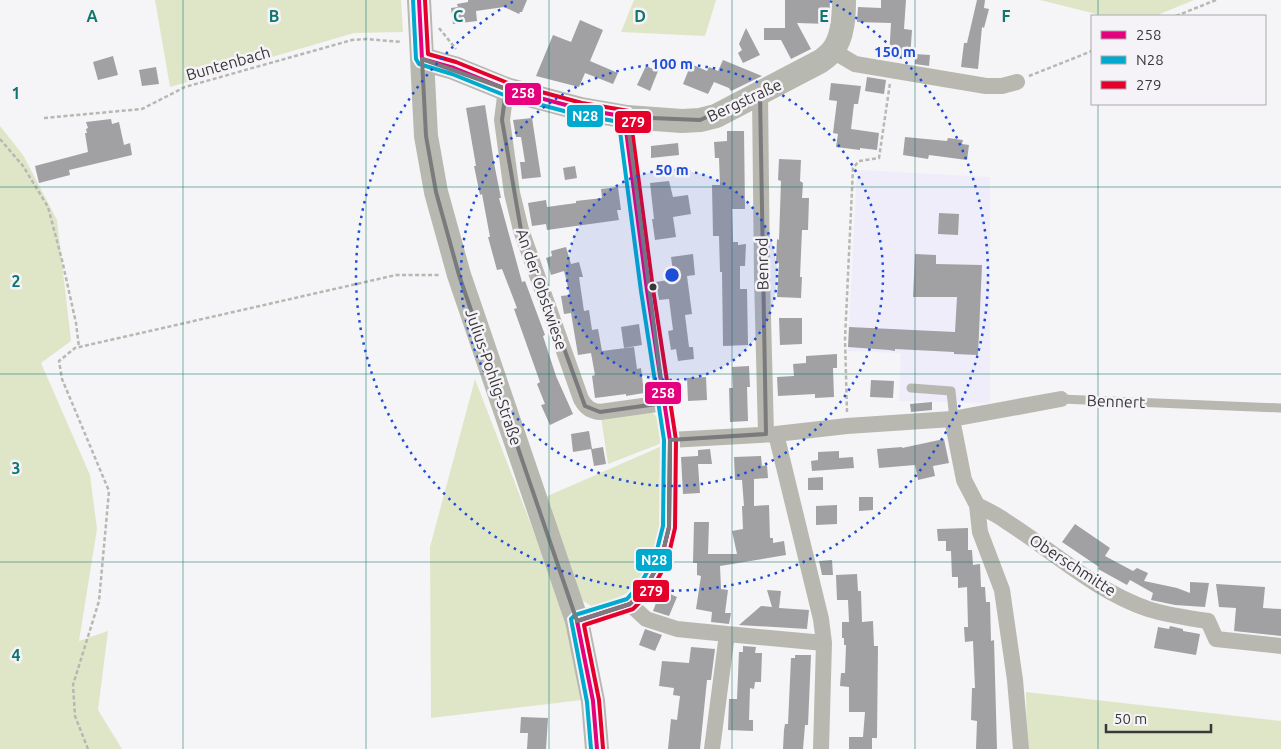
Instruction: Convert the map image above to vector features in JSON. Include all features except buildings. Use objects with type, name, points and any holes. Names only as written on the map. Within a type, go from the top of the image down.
[{"type":"street","name":"Julius-Pohlig-Straße","points":[[419,0],[427,145],[436,192],[459,275],[577,621],[593,702],[597,749]]},
{"type":"street","points":[[844,0],[839,39],[833,51],[855,64],[986,86],[1002,86],[1016,82]]},
{"type":"street","name":"Bergstraße","points":[[422,51],[454,68],[506,89],[581,109],[627,117],[682,121],[700,120],[716,116],[821,61],[833,51]]},
{"type":"street","name":"An der Obstwiese","points":[[506,89],[502,120],[512,193],[520,230],[581,399],[591,411],[600,412],[664,403]]},
{"type":"street","name":"Benrod","points":[[760,94],[762,276],[771,434]]},
{"type":"street","points":[[577,621],[630,604],[646,587],[660,560],[669,527],[670,440],[626,130],[627,117]]},
{"type":"street","name":"Bennert","points":[[954,419],[1061,399]]},
{"type":"street","points":[[670,440],[954,419],[964,480],[977,505],[980,532],[1002,590],[1015,680],[1021,749]]},
{"type":"street","points":[[771,434],[821,620],[824,643],[822,749]]},
{"type":"street","name":"Oberschmitte","points":[[977,505],[1006,521],[1110,592],[1146,608],[1175,616],[1208,621],[1216,639],[1281,646]]},
{"type":"street","points":[[630,604],[646,619],[677,629],[824,643]]},
{"type":"street","points":[[712,749],[727,634]]},
{"type":"lane","points":[[911,388],[951,391],[954,419]]},
{"type":"lane","name":"Bennert","points":[[1061,399],[1281,408]]},
{"type":"path","points":[[1178,15],[1216,0]]},
{"type":"path","points":[[437,22],[444,35],[456,48],[454,68]]},
{"type":"path","name":"Buntenbach","points":[[44,118],[142,110],[184,87],[352,40],[366,38],[422,51]]},
{"type":"path","points":[[1016,82],[1091,51]]},
{"type":"path","points":[[847,426],[845,339],[853,168],[859,161],[879,158],[891,70]]},
{"type":"path","points":[[0,139],[23,166],[48,207],[62,260],[79,347]]},
{"type":"path","points":[[88,749],[75,716],[73,685],[100,602],[109,491],[62,379],[59,361],[75,348],[396,274],[459,275]]},
{"type":"highlighted area","points":[[422,59],[506,89],[502,120],[521,230],[585,406],[600,412],[664,403],[627,117],[700,120],[760,94],[766,434],[670,440],[669,527],[661,560],[646,587],[630,604],[577,621],[459,275],[436,192],[426,136]]},
{"type":"shaded area","points":[[857,170],[990,177],[990,403],[899,401],[901,353],[848,351]]},
{"type":"green space","points":[[155,0],[401,0],[403,32],[354,33],[170,87]]},
{"type":"green space","points":[[634,0],[716,0],[705,36],[621,32]]},
{"type":"green space","points":[[1040,0],[1194,0],[1157,15],[1100,15]]},
{"type":"green space","points":[[0,126],[23,155],[57,220],[71,341],[41,363],[90,475],[97,529],[79,641],[108,631],[98,710],[122,749],[0,749]]},
{"type":"green space","points":[[475,379],[568,621],[582,700],[431,718],[430,547]]},
{"type":"green space","points":[[651,411],[659,419],[662,443],[608,464],[601,417]]},
{"type":"green space","points":[[662,446],[660,531],[654,556],[639,588],[594,608],[579,598],[543,498]]},
{"type":"green space","points":[[1026,692],[1281,721],[1281,749],[1027,749]]},
{"type":"transit line","name":"N28","points":[[413,0],[416,59],[419,64],[452,74],[504,95],[579,115],[620,122],[641,291],[664,440],[663,526],[655,558],[641,583],[627,599],[575,615],[571,619],[587,702],[591,749]]},
{"type":"transit line","name":"258","points":[[419,0],[422,59]]},
{"type":"transit line","name":"279","points":[[425,0],[428,54],[456,62],[508,83],[582,103],[629,111],[633,116],[632,130],[653,289],[676,440],[675,528],[667,562],[651,591],[633,609],[584,625],[599,700],[603,748]]},
{"type":"transit line","name":"258","points":[[422,59],[454,68],[506,89],[581,109],[627,117]]},
{"type":"transit line","name":"258","points":[[577,621],[630,604],[646,587],[661,560],[669,527],[670,440],[647,290],[626,130],[627,117]]},
{"type":"transit line","name":"258","points":[[577,621],[593,701],[597,749]]}]
